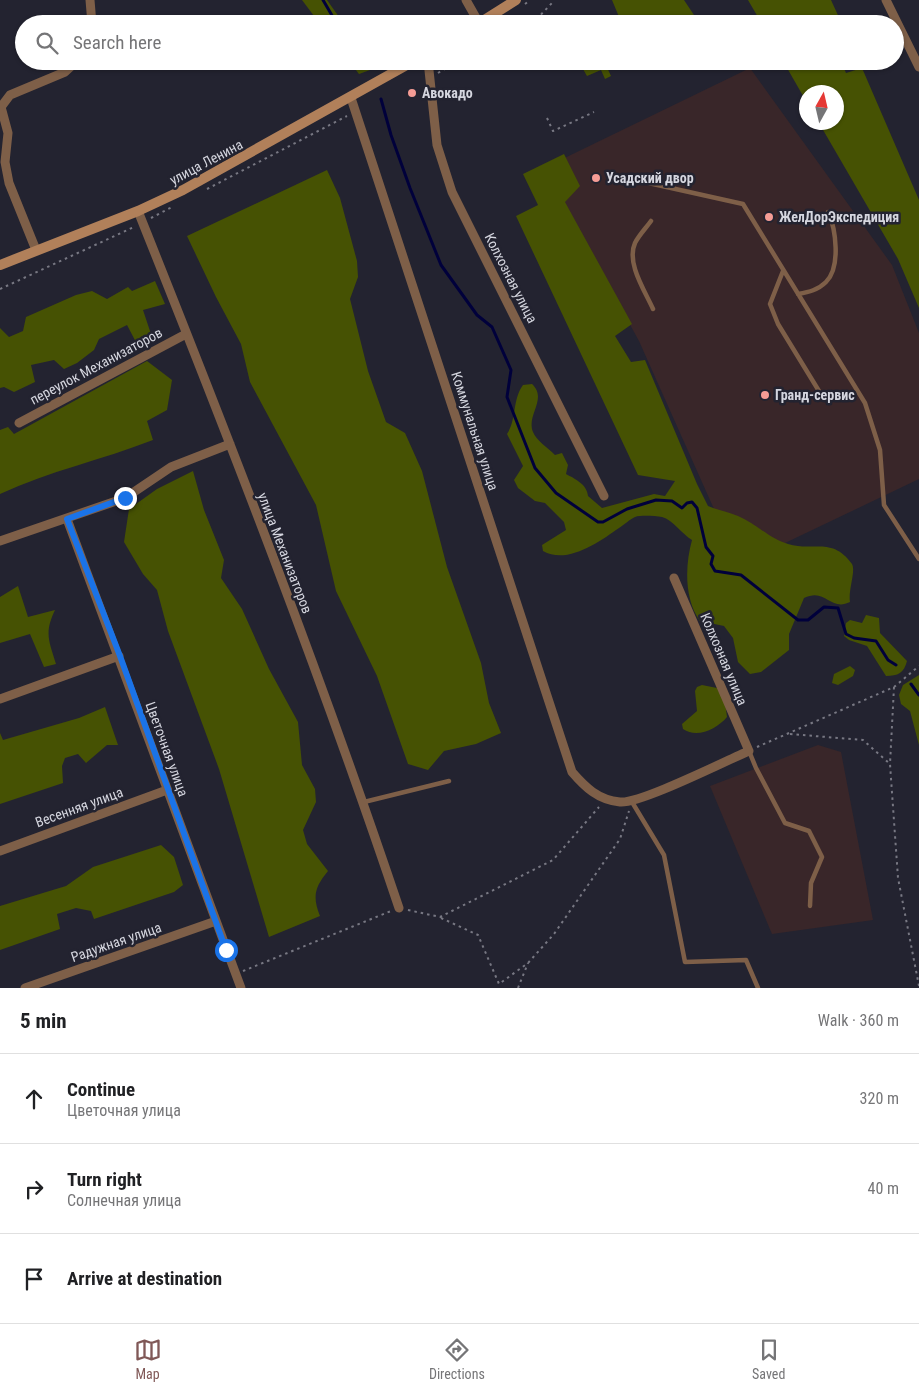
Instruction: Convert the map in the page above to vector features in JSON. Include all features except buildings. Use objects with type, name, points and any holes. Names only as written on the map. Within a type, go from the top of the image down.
[{"type":"street","points":[[90,0],[91,15]]},
{"type":"street","points":[[466,0],[474,15]]},
{"type":"street","points":[[492,15],[516,0]]},
{"type":"street","points":[[886,0],[894,15]]},
{"type":"street","points":[[904,36],[919,66]]},
{"type":"street","points":[[36,250],[9,183],[5,162],[8,133],[1,107],[10,95],[67,70]]},
{"type":"street","name":"улица Ленина","points":[[0,265],[138,211],[182,190],[399,70]]},
{"type":"street","name":"Колхозная улица","points":[[429,70],[438,145],[452,192],[604,496]]},
{"type":"street","name":"Коммунальная улица","points":[[351,98],[572,772],[587,789],[605,799]]},
{"type":"street","name":"улица Механизаторов","points":[[138,211],[230,444],[364,802],[399,908]]},
{"type":"street","name":"переулок Механизаторов","points":[[19,423],[186,334]]},
{"type":"street","points":[[0,541],[125,498],[171,467],[230,444]]},
{"type":"street","name":"Цветочная улица","points":[[67,519],[120,656],[167,790],[241,988]]},
{"type":"street","name":"Колхозная улица","points":[[674,578],[749,751]]},
{"type":"street","points":[[0,699],[120,656]]},
{"type":"street","points":[[605,799],[632,802],[749,751]]},
{"type":"street","name":"Весенняя улица","points":[[0,851],[167,790]]},
{"type":"street","name":"Радужная улица","points":[[25,988],[216,921]]},
{"type":"lane","points":[[626,178],[743,204],[865,403],[880,450],[884,506],[919,559]]},
{"type":"lane","points":[[798,294],[815,290],[828,281],[834,264],[836,241],[834,224],[828,212]]},
{"type":"lane","points":[[651,221],[632,251],[634,263],[653,310]]},
{"type":"lane","points":[[783,270],[770,304],[778,324],[822,396]]},
{"type":"lane","points":[[749,751],[785,823],[809,831],[822,857],[811,883],[810,906]]},
{"type":"lane","points":[[364,802],[449,780]]},
{"type":"lane","points":[[632,802],[664,855],[685,962],[746,960],[758,988]]},
{"type":"path","points":[[541,15],[552,3]]},
{"type":"path","points":[[430,79],[444,70]]},
{"type":"path","points":[[546,118],[552,131],[594,112]]},
{"type":"path","points":[[749,751],[894,687],[918,668]]},
{"type":"path","points":[[894,687],[890,764],[898,878],[919,986]]},
{"type":"path","points":[[788,734],[863,740],[890,764]]},
{"type":"path","points":[[440,917],[553,860],[605,799]]},
{"type":"path","points":[[236,974],[399,908],[440,917],[478,935],[499,984],[528,963],[554,934],[620,839],[632,802]]},
{"type":"path","points":[[518,988],[528,963]]},
{"type":"shaded area","points":[[746,70],[751,70],[892,265],[919,333],[919,479],[739,565],[639,341],[544,168]]},
{"type":"shaded area","points":[[818,745],[841,752],[873,920],[772,934],[710,786]]},
{"type":"green space","points":[[302,0],[327,0],[338,15],[313,15]]},
{"type":"green space","points":[[612,0],[684,0],[694,15],[618,15]]},
{"type":"green space","points":[[748,0],[831,0],[838,15],[757,15]]},
{"type":"green space","points":[[356,70],[370,70],[359,74]]},
{"type":"green space","points":[[584,70],[601,70],[587,76]]},
{"type":"green space","points":[[601,70],[608,70],[611,76],[605,79]]},
{"type":"green space","points":[[788,70],[845,70],[846,73],[863,70],[919,200],[919,308],[898,259],[823,130],[844,130],[844,85],[799,85],[799,89]]},
{"type":"green space","points":[[564,154],[580,186],[565,202],[632,324],[615,336],[631,362],[645,360],[708,506],[738,516],[781,542],[806,547],[830,547],[845,555],[852,564],[850,602],[837,604],[818,595],[804,598],[789,634],[789,650],[761,672],[750,674],[738,662],[733,638],[724,626],[700,621],[691,603],[687,582],[688,560],[692,540],[670,521],[662,517],[635,517],[583,550],[572,554],[552,555],[543,551],[542,545],[566,530],[564,522],[545,503],[535,501],[518,488],[514,480],[523,466],[507,434],[512,422],[517,397],[523,385],[532,384],[538,395],[532,419],[533,432],[539,441],[555,455],[562,453],[568,465],[566,474],[583,485],[588,496],[602,508],[654,494],[665,496],[675,481],[638,475],[516,216],[538,205],[523,174]]},
{"type":"green space","points":[[327,170],[340,198],[357,261],[358,277],[350,299],[368,371],[386,422],[405,433],[422,471],[447,567],[481,663],[489,703],[501,733],[476,744],[444,751],[428,770],[408,764],[377,676],[336,591],[316,505],[250,382],[241,344],[187,236]]},
{"type":"green space","points":[[155,281],[165,304],[143,310],[152,337],[138,346],[127,325],[99,339],[94,350],[77,363],[64,369],[54,360],[31,365],[35,382],[14,392],[4,387],[0,388],[0,328],[9,337],[23,331],[26,317],[76,295],[92,291],[107,299],[128,287],[132,291]]},
{"type":"green space","points":[[147,361],[172,380],[167,410],[147,421],[153,440],[37,479],[0,494],[0,430],[8,427],[14,434]]},
{"type":"green space","points":[[193,471],[204,510],[224,560],[221,578],[242,609],[269,669],[298,722],[302,765],[315,789],[316,802],[303,830],[307,844],[328,871],[316,892],[316,903],[320,916],[269,937],[219,769],[168,631],[157,590],[143,574],[124,542],[129,509],[157,489]]},
{"type":"green space","points":[[18,586],[28,617],[55,610],[50,625],[49,637],[56,664],[44,667],[30,634],[0,643],[0,597]]},
{"type":"green space","points":[[866,615],[879,618],[880,633],[907,661],[900,673],[886,676],[867,646],[849,640],[844,636],[846,623],[850,620],[862,623]]},
{"type":"green space","points":[[850,666],[855,670],[853,676],[838,685],[832,683],[834,674]]},
{"type":"green space","points":[[919,675],[919,745],[910,711],[901,704],[899,695],[903,685]]},
{"type":"green space","points":[[702,685],[717,688],[725,702],[727,717],[712,729],[700,733],[688,732],[683,729],[682,724],[697,711],[695,691],[697,687]]},
{"type":"green space","points":[[105,707],[118,745],[107,745],[86,763],[78,754],[65,758],[62,766],[63,783],[0,804],[0,733],[3,740],[79,718]]},
{"type":"green space","points":[[161,845],[174,857],[183,885],[174,892],[94,919],[91,911],[76,908],[57,914],[60,929],[0,950],[0,906],[66,886],[93,867]]},
{"type":"waterway","points":[[323,0],[332,15]]},
{"type":"waterway","points":[[381,99],[391,135],[410,188],[441,265],[477,315],[492,327],[511,370],[507,397],[535,468],[556,493],[598,522],[603,522],[627,509],[656,500],[672,501],[682,508],[687,503],[692,502],[697,508],[706,547],[713,556],[711,564],[715,571],[741,575],[798,620],[808,620],[824,607],[838,608],[846,634],[854,638],[876,641],[888,660],[896,665]]},
{"type":"waterway","points":[[911,684],[919,695]]},
{"type":"place","name":"Авокадо","points":[[412,93]]},
{"type":"place","name":"Усадский двор","points":[[596,178]]},
{"type":"place","name":"ЖелДорЭкспедиция","points":[[769,217]]},
{"type":"place","name":"Гранд-сервис","points":[[765,395]]},
{"type":"route","points":[[125,498],[67,519],[120,656],[226,950]]}]
